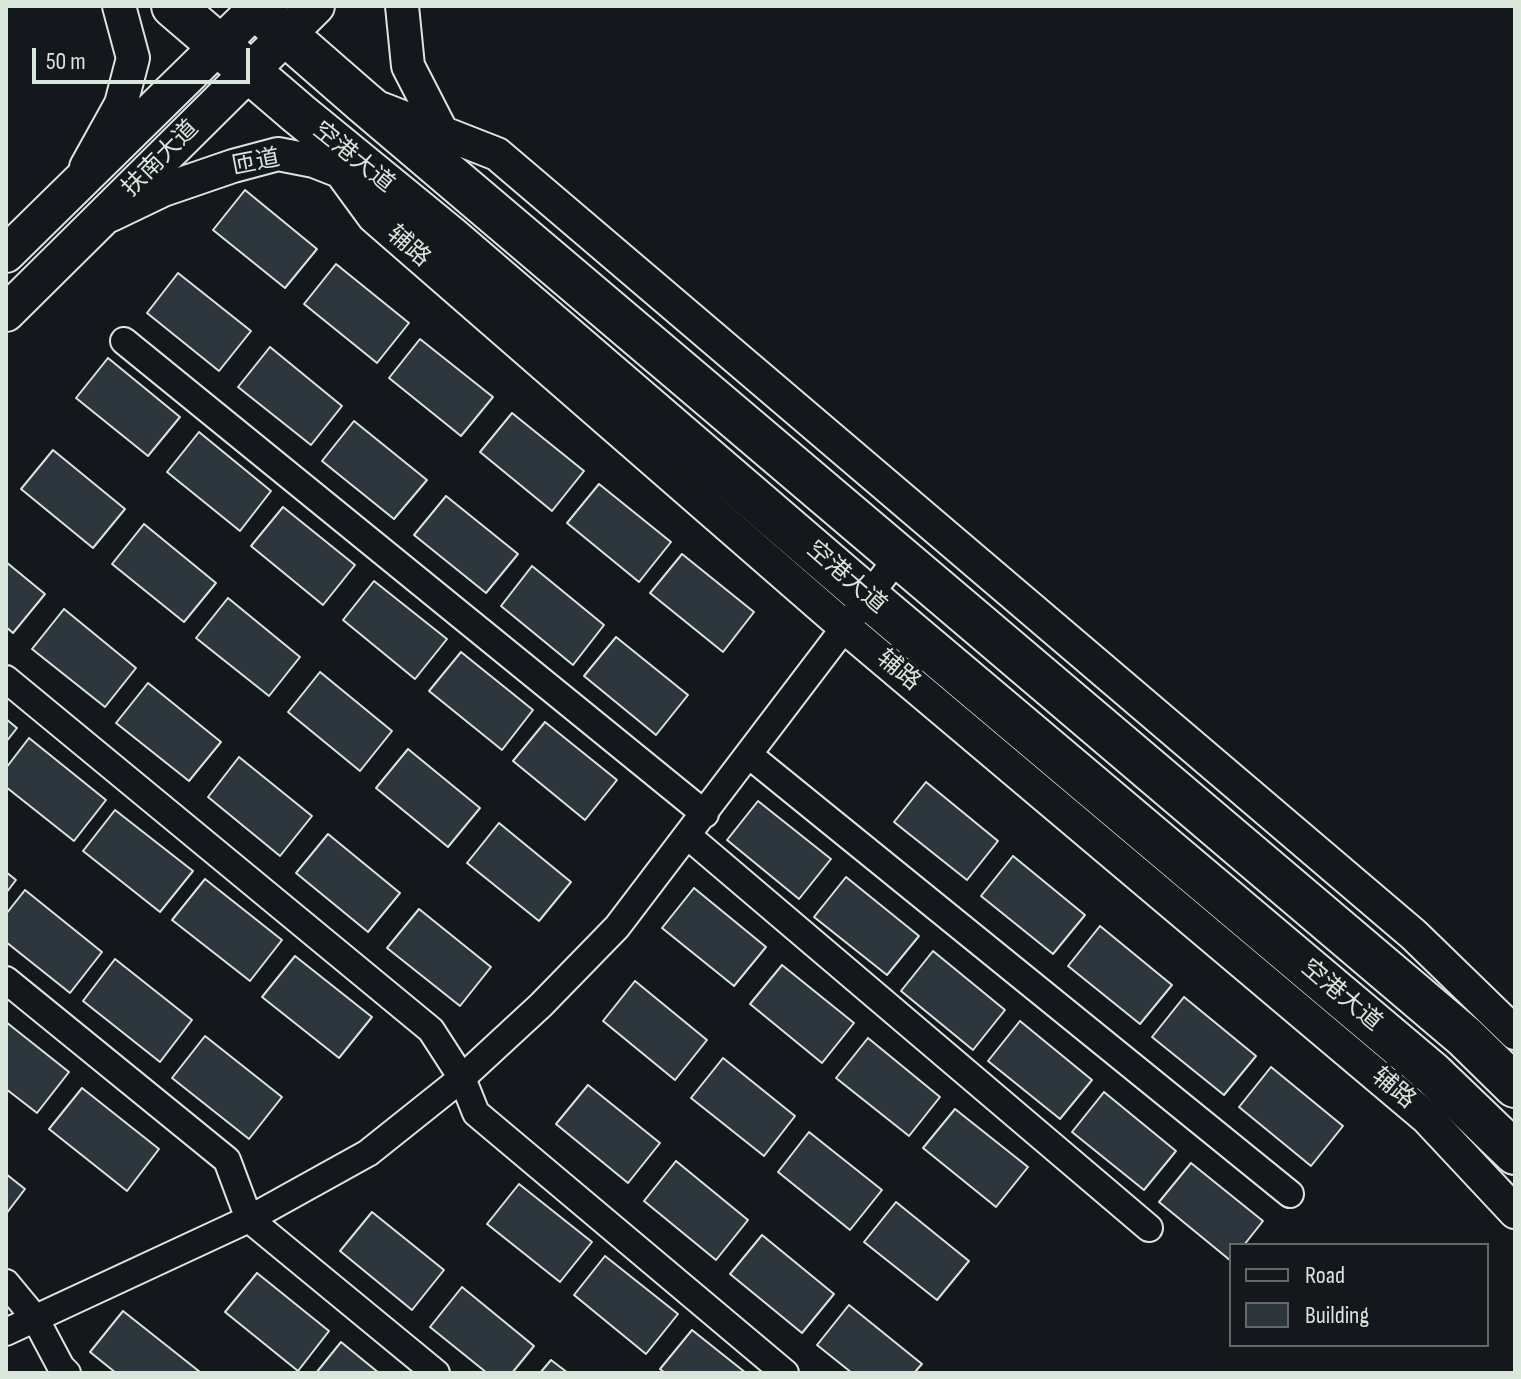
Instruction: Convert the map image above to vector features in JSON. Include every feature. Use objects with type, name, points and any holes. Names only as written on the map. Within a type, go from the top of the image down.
[{"type":"main road","name":"空港大道","points":[[173,6],[448,236],[857,613],[1432,1073],[1515,1153]]},
{"type":"main road","name":"扶南大道","points":[[6,254],[219,45],[264,14],[316,6]]},
{"type":"main road","name":"扶南大道","points":[[6,313],[250,72],[264,14]]},
{"type":"main road","name":"空港大道","points":[[264,14],[362,101],[1465,1037],[1515,1086]]},
{"type":"street","points":[[75,187],[121,104],[133,58],[119,6]]},
{"type":"street","points":[[402,6],[408,66],[441,133],[486,206]]},
{"type":"street","points":[[362,101],[497,154],[1414,935],[1515,1033]]},
{"type":"street","name":"辅路","points":[[299,114],[374,217],[857,613],[1427,1118],[1515,1212]]},
{"type":"street","name":"匝道","points":[[101,219],[163,190],[278,154],[314,161],[341,171],[448,236]]},
{"type":"street","points":[[124,341],[705,814]]},
{"type":"street","points":[[6,1332],[249,1219],[368,1153],[462,1078],[541,1005],[617,927],[899,556]]},
{"type":"street","points":[[6,679],[431,1030],[462,1078],[476,1113],[785,1373]]},
{"type":"street","points":[[749,755],[1290,1194]]},
{"type":"street","points":[[688,836],[1149,1228]]},
{"type":"street","points":[[6,980],[227,1160],[249,1219],[436,1373]]},
{"type":"street","points":[[6,1283],[35,1318],[67,1373]]},
{"type":"building","points":[[245,190],[317,249],[285,288],[213,230]]},
{"type":"building","points":[[336,264],[409,323],[377,363],[304,304]]},
{"type":"building","points":[[178,273],[251,331],[219,371],[147,313]]},
{"type":"building","points":[[420,339],[493,397],[461,436],[389,378]]},
{"type":"building","points":[[270,347],[342,406],[311,445],[238,387]]},
{"type":"building","points":[[108,358],[180,417],[148,456],[76,398]]},
{"type":"building","points":[[512,413],[584,471],[552,511],[480,452]]},
{"type":"building","points":[[354,421],[427,480],[394,519],[322,461]]},
{"type":"building","points":[[199,432],[271,491],[240,531],[167,472]]},
{"type":"building","points":[[53,450],[125,509],[93,548],[21,489]]},
{"type":"building","points":[[599,484],[671,542],[639,582],[567,523]]},
{"type":"building","points":[[446,496],[518,554],[486,593],[414,535]]},
{"type":"building","points":[[283,507],[355,565],[323,605],[251,546]]},
{"type":"building","points":[[144,524],[216,583],[184,622],[112,564]]},
{"type":"building","points":[[682,554],[754,612],[723,652],[650,593]]},
{"type":"building","points":[[6,562],[45,594],[13,633],[6,627]]},
{"type":"building","points":[[532,566],[604,625],[573,665],[501,606]]},
{"type":"building","points":[[374,581],[447,639],[415,679],[343,620]]},
{"type":"building","points":[[228,598],[300,657],[269,696],[196,638]]},
{"type":"building","points":[[64,609],[136,668],[105,707],[32,649]]},
{"type":"building","points":[[616,637],[688,695],[656,735],[584,676]]},
{"type":"building","points":[[461,652],[533,710],[502,750],[429,691]]},
{"type":"building","points":[[320,672],[392,731],[360,771],[288,712]]},
{"type":"building","points":[[148,683],[221,742],[189,781],[116,723]]},
{"type":"building","points":[[6,719],[17,728],[6,742]]},
{"type":"building","points":[[545,722],[617,780],[585,820],[513,761]]},
{"type":"building","points":[[29,738],[106,800],[74,841],[6,787],[6,768]]},
{"type":"building","points":[[408,749],[480,808],[448,847],[376,788]]},
{"type":"building","points":[[239,757],[312,816],[280,856],[208,797]]},
{"type":"building","points":[[926,782],[998,841],[967,880],[894,822]]},
{"type":"building","points":[[758,801],[831,859],[799,899],[727,840]]},
{"type":"building","points":[[115,810],[193,871],[160,912],[83,851]]},
{"type":"building","points":[[499,823],[571,882],[539,921],[467,863]]},
{"type":"building","points":[[328,834],[400,893],[368,932],[296,873]]},
{"type":"building","points":[[1013,856],[1085,915],[1053,954],[981,896]]},
{"type":"building","points":[[6,872],[16,880],[6,893]]},
{"type":"building","points":[[846,877],[919,936],[887,975],[814,917]]},
{"type":"building","points":[[205,879],[282,940],[250,981],[172,920]]},
{"type":"building","points":[[694,888],[766,947],[734,986],[662,928]]},
{"type":"building","points":[[25,890],[102,952],[70,993],[6,942],[6,914]]},
{"type":"building","points":[[419,909],[491,967],[460,1006],[387,948]]},
{"type":"building","points":[[1100,926],[1172,985],[1140,1024],[1068,966]]},
{"type":"building","points":[[933,951],[1005,1010],[973,1050],[901,991]]},
{"type":"building","points":[[295,956],[372,1017],[339,1058],[262,997]]},
{"type":"building","points":[[115,959],[192,1020],[160,1062],[83,1001]]},
{"type":"building","points":[[782,965],[854,1023],[822,1063],[750,1004]]},
{"type":"building","points":[[635,981],[707,1040],[675,1080],[603,1021]]},
{"type":"building","points":[[1184,997],[1256,1056],[1224,1095],[1152,1037]]},
{"type":"building","points":[[1020,1021],[1092,1080],[1060,1119],[988,1061]]},
{"type":"building","points":[[6,1022],[69,1072],[37,1113],[6,1089]]},
{"type":"building","points":[[205,1036],[282,1097],[249,1139],[172,1078]]},
{"type":"building","points":[[868,1038],[940,1097],[909,1136],[836,1078]]},
{"type":"building","points":[[723,1058],[795,1116],[764,1156],[691,1098]]},
{"type":"building","points":[[1271,1067],[1343,1126],[1311,1166],[1239,1107]]},
{"type":"building","points":[[588,1085],[660,1143],[628,1183],[556,1124]]},
{"type":"building","points":[[82,1088],[159,1149],[127,1191],[49,1129]]},
{"type":"building","points":[[1104,1092],[1176,1151],[1144,1190],[1072,1132]]},
{"type":"building","points":[[955,1109],[1028,1167],[996,1207],[923,1148]]},
{"type":"building","points":[[809,1132],[882,1190],[850,1230],[778,1172]]},
{"type":"building","points":[[676,1161],[748,1220],[716,1260],[644,1201]]},
{"type":"building","points":[[1191,1163],[1263,1221],[1246,1243],[1229,1243],[1229,1259],[1159,1202]]},
{"type":"building","points":[[6,1174],[25,1189],[6,1214]]},
{"type":"building","points":[[519,1184],[592,1242],[560,1282],[487,1224]]},
{"type":"building","points":[[896,1202],[969,1261],[937,1300],[864,1242]]},
{"type":"building","points":[[372,1212],[444,1270],[412,1310],[340,1251]]},
{"type":"building","points":[[762,1235],[834,1294],[802,1333],[730,1274]]},
{"type":"building","points":[[605,1256],[678,1314],[646,1354],[574,1295]]},
{"type":"building","points":[[257,1273],[329,1331],[298,1371],[225,1312]]},
{"type":"building","points":[[462,1287],[534,1346],[512,1373],[487,1373],[430,1327]]},
{"type":"building","points":[[849,1305],[922,1364],[914,1373],[852,1373],[817,1345]]},
{"type":"building","points":[[123,1311],[200,1373],[116,1373],[90,1352]]},
{"type":"building","points":[[692,1330],[746,1373],[665,1373],[660,1369]]},
{"type":"building","points":[[341,1342],[379,1373],[316,1373]]},
{"type":"building","points":[[551,1360],[568,1373],[540,1373]]}]
